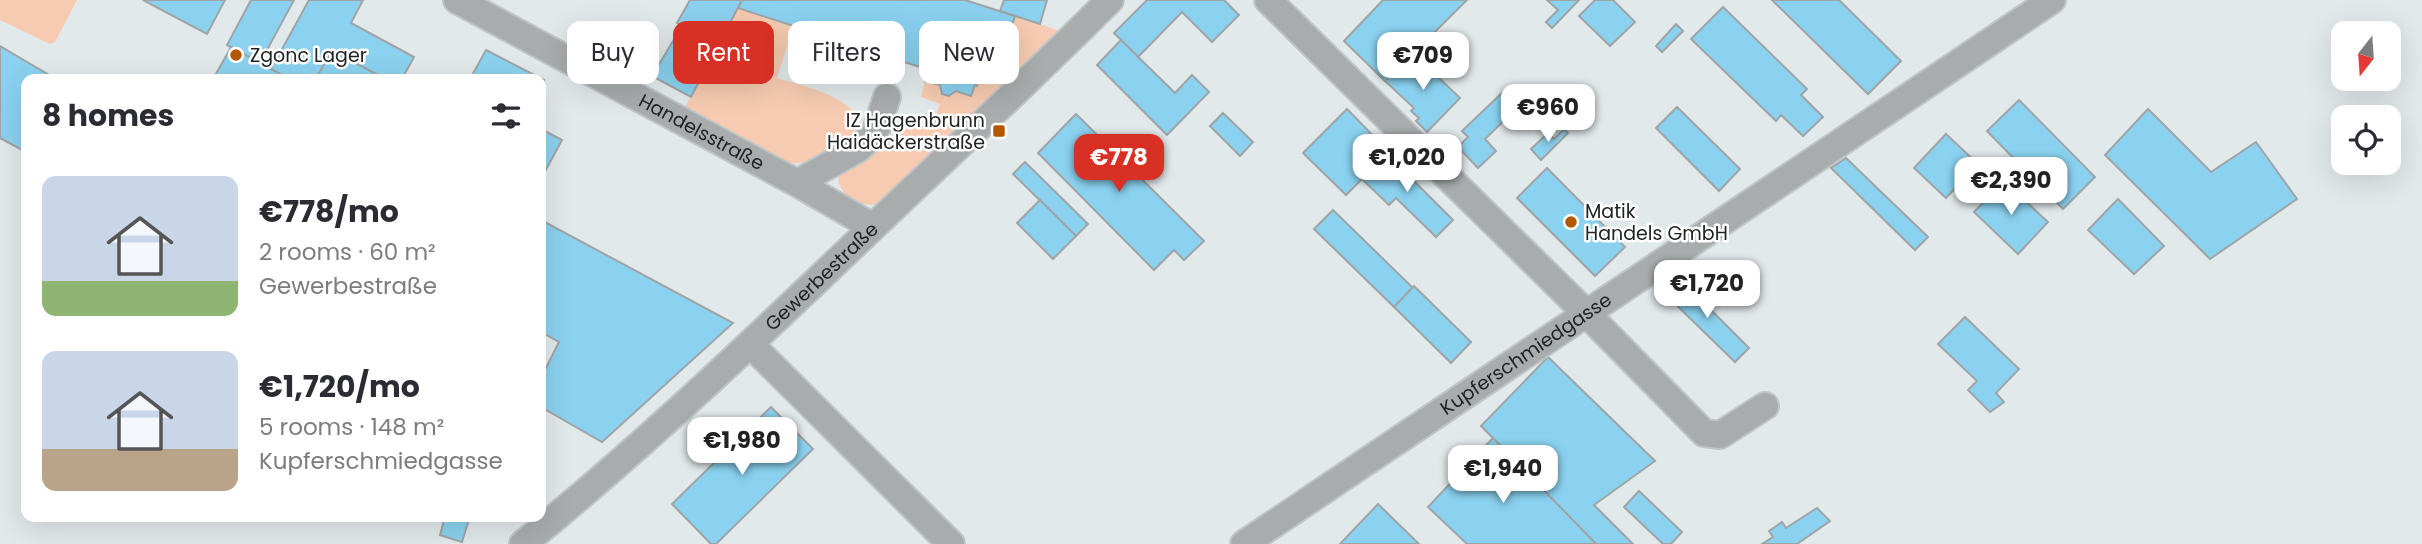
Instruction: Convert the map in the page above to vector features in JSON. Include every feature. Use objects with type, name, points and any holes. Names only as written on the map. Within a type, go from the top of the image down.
[{"type":"street","name":"Handelsstraße","points":[[457,0],[797,183],[873,227]]},
{"type":"street","name":"Gewerbestraße","points":[[523,544],[591,488],[750,344],[1038,72],[1110,0]]},
{"type":"street","points":[[1268,0],[1585,312],[1703,433],[1720,435],[1765,406]]},
{"type":"street","name":"Kupferschmiedgasse","points":[[1244,544],[2052,0]]},
{"type":"street","points":[[797,183],[858,149],[867,141],[875,133],[887,97]]},
{"type":"street","points":[[750,344],[951,544]]},
{"type":"shaded area","points":[[0,0],[77,0],[55,42],[50,44],[0,20]]},
{"type":"shaded area","points":[[738,8],[788,25],[788,43],[777,78],[788,81],[788,84],[796,84],[834,97],[847,105],[855,115],[857,126],[850,139],[809,162],[781,164],[683,111],[697,84],[774,84],[774,21],[731,21]]},
{"type":"shaded area","points":[[1015,16],[1063,32],[1019,75],[1019,21],[1013,21]]},
{"type":"shaded area","points":[[924,84],[940,85],[940,92],[945,96],[952,96],[956,91],[971,95],[975,85],[1009,84],[887,203],[864,204],[851,200],[846,195],[838,181],[840,173],[913,124],[930,129],[940,104],[921,97]]},
{"type":"building","points":[[143,0],[225,0],[207,34]]},
{"type":"building","points":[[251,0],[294,0],[260,63],[227,45]]},
{"type":"building","points":[[309,0],[363,0],[351,23],[414,57],[405,74],[376,74],[332,50],[319,74],[280,74],[271,69]]},
{"type":"building","points":[[690,0],[742,0],[731,21],[678,21]]},
{"type":"building","points":[[742,0],[965,0],[1015,16],[1013,21],[919,21],[919,67],[905,62],[905,21],[788,21],[788,24],[738,8]]},
{"type":"building","points":[[1004,0],[1047,0],[1040,24],[1000,11]]},
{"type":"building","points":[[1147,0],[1224,0],[1239,15],[1212,42],[1182,12],[1138,57],[1114,33]]},
{"type":"building","points":[[1383,0],[1467,0],[1385,81],[1344,41]]},
{"type":"building","points":[[1547,0],[1579,0],[1552,28],[1546,22],[1558,10]]},
{"type":"building","points":[[1595,0],[1613,0],[1635,22],[1610,46],[1579,16]]},
{"type":"building","points":[[1772,0],[1839,0],[1901,61],[1868,94]]},
{"type":"building","points":[[1723,7],[1807,89],[1801,95],[1823,117],[1803,136],[1781,115],[1776,121],[1691,39]]},
{"type":"building","points":[[1676,24],[1683,31],[1662,52],[1656,46]]},
{"type":"building","points":[[1121,40],[1175,93],[1192,75],[1209,92],[1167,135],[1097,65]]},
{"type":"building","points":[[673,41],[673,84],[698,84],[691,97],[659,80],[659,64]]},
{"type":"building","points":[[0,46],[48,74],[21,74],[21,149],[0,138]]},
{"type":"building","name":"Zgonc Lager","points":[[231,47],[280,74],[216,74]]},
{"type":"building","points":[[332,50],[376,74],[319,74]]},
{"type":"building","points":[[486,50],[532,74],[473,74]]},
{"type":"building","points":[[1414,54],[1460,98],[1427,132],[1416,121],[1419,118],[1411,111],[1414,108],[1385,81]]},
{"type":"building","points":[[936,84],[977,84],[971,96],[956,91],[949,96],[942,94],[940,85]]},
{"type":"building","points":[[1503,92],[1518,107],[1485,139],[1496,151],[1478,168],[1458,147],[1468,137],[1462,131]]},
{"type":"building","points":[[2019,100],[2095,177],[2063,209],[1987,131]]},
{"type":"building","points":[[1677,107],[1740,169],[1719,191],[1656,128]]},
{"type":"building","points":[[1347,109],[1389,152],[1346,195],[1303,153]]},
{"type":"building","points":[[2148,109],[2211,172],[2256,142],[2297,199],[2210,259],[2105,155]]},
{"type":"building","points":[[1223,113],[1253,142],[1240,156],[1210,126]]},
{"type":"building","points":[[1076,114],[1204,241],[1184,260],[1174,250],[1154,270],[1038,153]]},
{"type":"building","points":[[1564,129],[1568,133],[1541,160],[1531,149],[1548,133],[1554,139]]},
{"type":"building","points":[[546,132],[562,140],[546,170]]},
{"type":"building","points":[[1946,134],[1978,164],[1946,198],[1914,168]]},
{"type":"building","points":[[1387,154],[1453,220],[1436,237],[1396,198],[1389,205],[1362,179]]},
{"type":"building","points":[[1846,158],[1928,237],[1915,250],[1831,168]]},
{"type":"building","points":[[1025,162],[1088,224],[1076,236],[1013,174]]},
{"type":"building","name":"Matik Handels GmbH","points":[[1547,168],[1625,247],[1595,276],[1517,198]]},
{"type":"building","points":[[2004,181],[2048,222],[2018,254],[1974,212]]},
{"type":"building","points":[[2118,199],[2164,246],[2134,274],[2088,230]]},
{"type":"building","points":[[1040,200],[1076,236],[1053,259],[1017,223]]},
{"type":"building","points":[[1333,210],[1413,288],[1394,307],[1314,229]]},
{"type":"building","points":[[546,223],[733,323],[602,442],[546,410],[546,368],[559,342],[546,335]]},
{"type":"building","points":[[1680,279],[1749,348],[1735,362],[1665,294]]},
{"type":"building","points":[[1414,286],[1471,342],[1451,363],[1394,307]]},
{"type":"building","points":[[1965,317],[2019,369],[1996,393],[2004,402],[1990,412],[1968,390],[1977,381],[1938,344]]},
{"type":"building","points":[[1548,357],[1655,461],[1594,505],[1633,544],[1596,544],[1481,426]]},
{"type":"building","points":[[771,407],[813,449],[716,544],[711,544],[672,504]]},
{"type":"building","points":[[1493,438],[1596,544],[1467,544],[1428,507]]},
{"type":"building","points":[[1639,491],[1682,532],[1671,544],[1663,544],[1624,507]]},
{"type":"building","points":[[1378,504],[1419,544],[1340,544]]},
{"type":"building","points":[[1817,508],[1830,521],[1797,544],[1762,544],[1773,537],[1769,531],[1782,522],[1786,528]]},
{"type":"building","points":[[443,522],[468,522],[462,542],[440,535]]},
{"type":"place","name":"Zgonc Lager","points":[[236,55]]},
{"type":"place","name":"IZ Hagenbrunn Haidäckerstraße","points":[[999,131]]},
{"type":"place","name":"Matik Handels GmbH","points":[[1571,222]]}]
